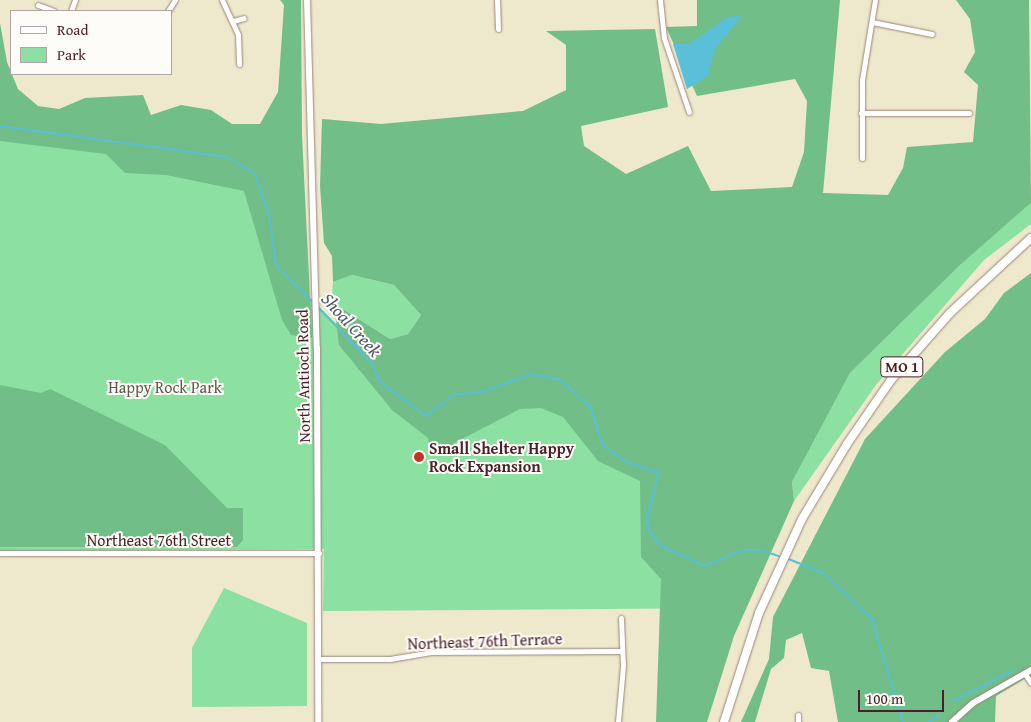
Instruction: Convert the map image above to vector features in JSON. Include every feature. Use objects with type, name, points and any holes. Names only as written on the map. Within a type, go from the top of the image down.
[{"type":"main road","name":"MO 1","points":[[724,722],[759,613],[802,519],[891,380],[950,313],[1031,238]]},
{"type":"street","points":[[222,0],[238,35],[239,64]]},
{"type":"street","name":"North Antioch Road","points":[[307,0],[316,325],[319,553],[318,722]]},
{"type":"street","points":[[497,0],[498,29]]},
{"type":"street","points":[[660,0],[664,38],[689,112]]},
{"type":"street","points":[[862,158],[860,113],[875,0]]},
{"type":"street","points":[[38,5],[51,10]]},
{"type":"street","points":[[232,21],[244,18]]},
{"type":"street","points":[[872,22],[932,34]]},
{"type":"street","points":[[860,113],[969,113]]},
{"type":"street","name":"Northeast 76th Street","points":[[0,553],[319,553]]},
{"type":"street","points":[[618,722],[622,651],[621,618]]},
{"type":"street","name":"Northeast 76th Terrace","points":[[318,659],[390,658],[432,652],[622,651]]},
{"type":"street","points":[[952,722],[973,704],[1031,670]]},
{"type":"street","points":[[1025,674],[1031,683]]},
{"type":"street","points":[[798,715],[798,722]]},
{"type":"green space","points":[[280,0],[301,0],[302,135],[312,338],[291,335],[282,320],[244,191],[166,175],[125,173],[106,154],[0,141],[0,23],[10,75],[12,75],[18,89],[38,106],[59,109],[85,98],[143,95],[151,115],[181,105],[211,110],[232,124],[260,124],[278,92],[284,5]]},
{"type":"green space","points":[[697,0],[840,0],[823,193],[888,195],[903,168],[907,147],[973,142],[978,85],[964,72],[975,52],[970,19],[956,0],[1029,0],[1031,203],[960,265],[850,373],[792,482],[794,501],[734,636],[707,722],[656,722],[661,579],[641,557],[640,481],[598,461],[563,417],[541,408],[520,409],[454,443],[445,456],[432,456],[428,438],[392,410],[339,345],[335,313],[343,309],[390,339],[408,334],[421,315],[394,285],[352,275],[333,282],[332,256],[324,243],[320,186],[322,119],[381,124],[523,111],[566,90],[566,45],[546,31],[655,29],[668,107],[581,126],[584,146],[626,174],[688,146],[711,191],[792,187],[804,152],[807,101],[795,79],[697,96],[666,27],[697,26]]},
{"type":"green space","name":"Happy Rock Park","points":[[0,125],[255,174],[276,266],[342,329],[531,374],[659,473],[732,608],[323,611],[324,549],[0,551]]},
{"type":"green space","points":[[1031,203],[1031,224],[984,260],[876,385],[794,501],[792,482],[850,373],[962,263]]},
{"type":"green space","points":[[1031,273],[1031,675],[996,696],[995,722],[838,722],[829,671],[811,668],[802,633],[786,640],[784,658],[771,669],[755,722],[741,722],[769,659],[773,617],[865,439],[945,352],[985,319],[1004,293]]},
{"type":"green space","points":[[352,275],[394,285],[421,315],[408,334],[390,339],[343,309],[335,313],[331,309],[333,282]]},
{"type":"green space","points":[[0,385],[41,393],[50,389],[165,445],[227,508],[243,508],[243,540],[237,547],[0,547]]},
{"type":"green space","points":[[224,588],[307,623],[307,706],[192,707],[192,648]]},
{"type":"water","points":[[742,16],[715,49],[708,76],[687,89],[673,44],[689,44],[728,17]]},
{"type":"waterway","name":"Shoal Creek","points":[[0,126],[227,157],[255,174],[269,214],[276,266],[314,303]]},
{"type":"waterway","name":"Shoal Creek","points":[[317,306],[372,364],[379,381],[426,416],[454,395],[485,391],[531,374],[561,380],[591,408],[602,444],[626,462],[659,473],[647,518],[649,531],[661,546],[704,566],[743,550],[761,550],[781,557]]},
{"type":"waterway","name":"Shoal Creek","points":[[786,558],[823,573],[872,619],[903,722]]},
{"type":"waterway","points":[[953,701],[1012,671]]},
{"type":"waterway","points":[[929,722],[939,715]]},
{"type":"place","name":"Small Shelter Happy Rock Expansion","points":[[419,457]]}]
